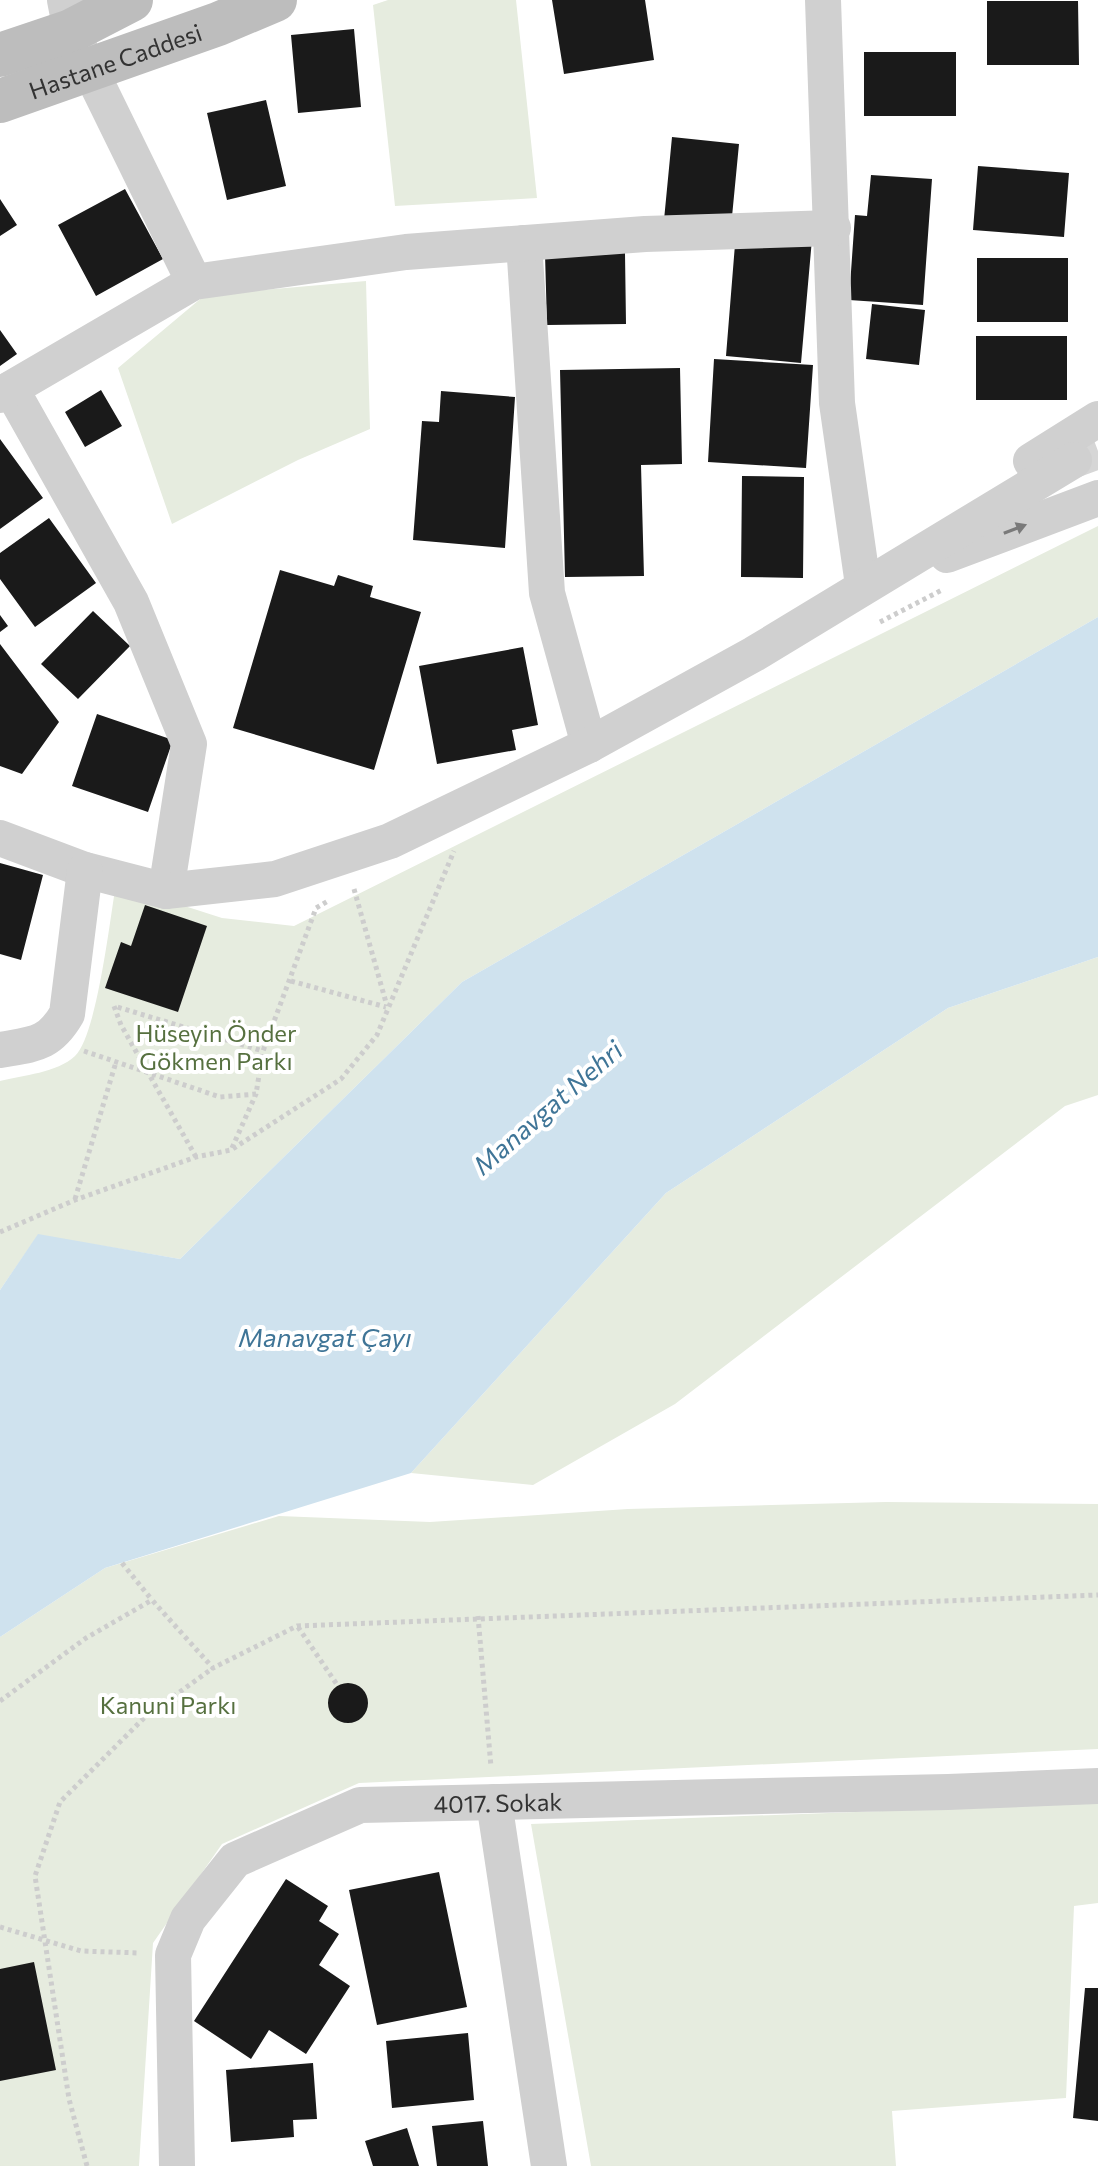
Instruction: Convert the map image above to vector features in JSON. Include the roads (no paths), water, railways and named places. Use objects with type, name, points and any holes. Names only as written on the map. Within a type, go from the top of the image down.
[{"type":"main road","name":"Hastane Caddesi","points":[[0,101],[75,34],[131,0]]},
{"type":"main road","name":"Hastane Caddesi","points":[[0,55],[75,34],[218,24],[275,0]]},
{"type":"street","points":[[823,0],[837,403],[863,585]]},
{"type":"street","points":[[75,34],[194,282]]},
{"type":"street","points":[[166,891],[189,744],[131,602],[5,392],[194,282],[406,252],[645,234],[833,228]]},
{"type":"street","points":[[524,243],[547,593],[589,745]]},
{"type":"street","points":[[863,585],[927,528],[1098,419]]},
{"type":"street","points":[[0,838],[85,870],[166,891],[275,879],[390,841],[589,745],[754,654],[863,585],[1074,460]]},
{"type":"street","points":[[863,585],[1098,498]]},
{"type":"street","points":[[0,1050],[38,1043],[55,1034],[67,1014],[85,870]]},
{"type":"street","name":"4017. Sokak","points":[[177,2166],[173,1955],[188,1919],[235,1860],[360,1805],[1098,1786]]},
{"type":"street","points":[[494,1802],[549,2166]]},
{"type":"water","name":"Manavgat Çayı","points":[[1098,617],[1098,957],[948,1008],[666,1193],[411,1473],[105,1568],[0,1637],[0,1290],[38,1234],[180,1259],[462,982]]},
{"type":"tunnel","points":[[1074,460],[1098,451]]},
{"type":"park label","name":"Hüseyin Önder Gökmen Parkı","points":[[216,1046]]},
{"type":"park label","name":"Kanuni Parkı","points":[[168,1704]]},
{"type":"water label","name":"Manavgat Nehri","points":[[547,1107]]}]
